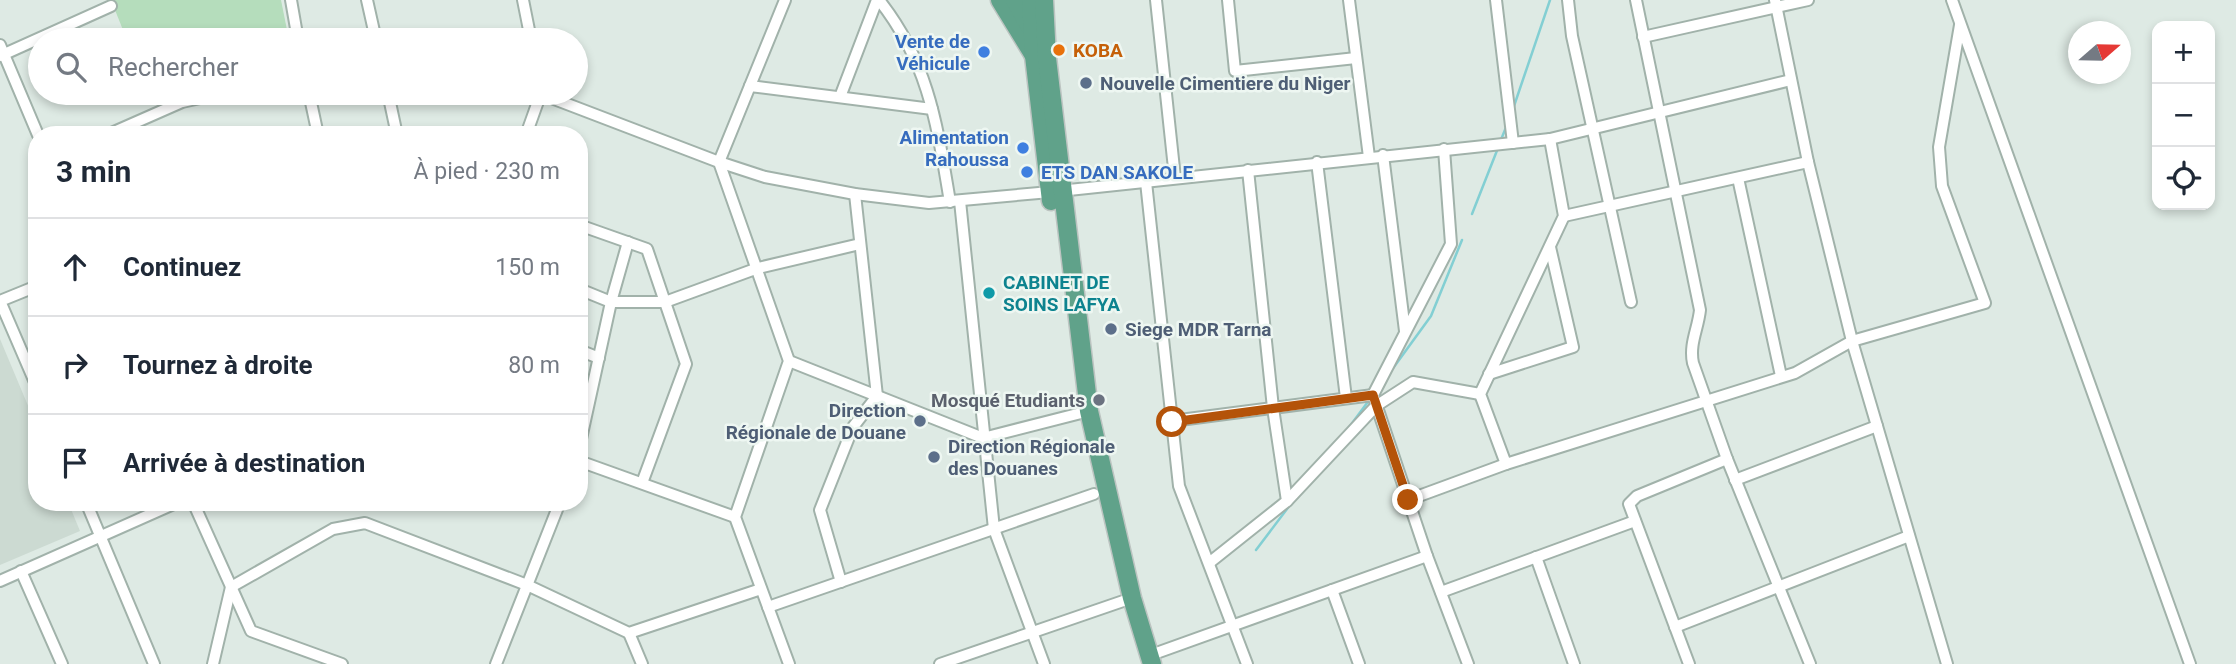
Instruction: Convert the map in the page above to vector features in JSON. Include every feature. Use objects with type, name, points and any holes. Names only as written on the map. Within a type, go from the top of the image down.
[{"type":"main road","points":[[1000,0],[1040,57]]},
{"type":"main road","points":[[1015,0],[1033,33],[1050,78],[1056,192]]},
{"type":"main road","points":[[1031,0],[1033,33]]},
{"type":"main road","points":[[1044,0],[1040,57],[1094,494],[1147,661]]},
{"type":"main road","points":[[1083,412],[1127,600]]},
{"type":"street","points":[[291,0],[296,28]]},
{"type":"street","points":[[367,0],[373,28]]},
{"type":"street","points":[[523,0],[529,28]]},
{"type":"street","points":[[785,0],[719,162],[789,360],[735,517],[789,664]]},
{"type":"street","points":[[840,97],[878,0],[891,15],[916,56],[932,109],[955,202],[994,528],[1044,664]]},
{"type":"street","points":[[1156,0],[1175,178]]},
{"type":"street","points":[[1227,0],[1235,71],[1356,58]]},
{"type":"street","points":[[1349,0],[1369,157]]},
{"type":"street","points":[[1496,0],[1513,143]]},
{"type":"street","points":[[1568,0],[1572,36],[1631,303]]},
{"type":"street","points":[[1636,0],[1700,310],[1698,327],[1690,348],[1705,402],[1810,664]]},
{"type":"street","points":[[1643,37],[1775,4],[1808,0]]},
{"type":"street","points":[[1952,0],[2190,664]]},
{"type":"street","points":[[1775,4],[1808,162],[1852,341],[1947,664]]},
{"type":"street","points":[[57,28],[111,6]]},
{"type":"street","points":[[1408,500],[1506,464],[1794,373],[1852,341],[1985,303],[1942,186],[1939,147],[1960,25]]},
{"type":"street","points":[[28,40],[1,51],[34,126]]},
{"type":"street","points":[[570,105],[765,177],[855,194],[929,203],[1550,139],[1791,80]]},
{"type":"street","points":[[750,86],[932,109]]},
{"type":"street","points":[[127,126],[175,105]]},
{"type":"street","points":[[312,105],[316,126]]},
{"type":"street","points":[[391,105],[395,126]]},
{"type":"street","points":[[529,126],[537,105]]},
{"type":"street","points":[[1506,464],[1480,394],[1564,216],[1550,139]]},
{"type":"street","points":[[1209,563],[1287,501],[1375,400],[1405,331],[1451,244],[1444,149]]},
{"type":"street","points":[[1383,155],[1405,331]]},
{"type":"street","points":[[1317,162],[1346,398]]},
{"type":"street","points":[[1564,216],[1808,162]]},
{"type":"street","points":[[1248,170],[1273,408],[1287,501]]},
{"type":"street","points":[[1738,178],[1781,376]]},
{"type":"street","points":[[1146,182],[1179,486],[1247,664]]},
{"type":"street","points":[[841,582],[821,510],[853,427],[877,396],[855,194]]},
{"type":"street","points":[[588,228],[647,249],[686,364],[642,483]]},
{"type":"street","points":[[588,408],[611,302],[628,242]]},
{"type":"street","points":[[588,293],[611,302],[666,302],[758,268],[860,244]]},
{"type":"street","points":[[1489,374],[1573,347],[1550,247]]},
{"type":"street","points":[[28,290],[0,301],[28,366]]},
{"type":"street","points":[[588,354],[599,358]]},
{"type":"street","points":[[789,360],[983,438],[1083,412]]},
{"type":"street","points":[[1172,422],[1346,398],[1375,400],[1413,382],[1480,394]]},
{"type":"street","points":[[1375,400],[1427,556],[1468,664]]},
{"type":"street","points":[[1735,480],[1877,426]]},
{"type":"street","points":[[1689,664],[1629,504],[1637,496],[1727,459]]},
{"type":"street","points":[[588,464],[735,517]]},
{"type":"street","points":[[768,607],[1094,494]]},
{"type":"street","points":[[90,511],[154,664]]},
{"type":"street","points":[[0,580],[158,511]]},
{"type":"street","points":[[197,511],[251,631],[342,664]]},
{"type":"street","points":[[496,664],[556,511]]},
{"type":"street","points":[[1441,592],[1635,521]]},
{"type":"street","points":[[214,664],[231,587],[333,529],[365,523],[527,585],[629,633],[642,664]]},
{"type":"street","points":[[1675,627],[1909,536]]},
{"type":"street","points":[[1147,661],[1233,625],[1427,556]]},
{"type":"street","points":[[1536,557],[1574,664]]},
{"type":"street","points":[[21,572],[62,664]]},
{"type":"street","points":[[629,633],[761,589]]},
{"type":"street","points":[[1332,590],[1359,664]]},
{"type":"street","points":[[940,664],[1127,600]]},
{"type":"shaded area","points":[[0,339],[28,406],[28,511],[72,511],[80,531],[0,565]]},
{"type":"green space","points":[[111,0],[281,0],[287,28],[122,28]]},
{"type":"waterway","points":[[1513,109],[1550,0]]},
{"type":"waterway","points":[[1500,142],[1507,125]]},
{"type":"waterway","points":[[1472,214],[1498,148]]},
{"type":"waterway","points":[[1391,371],[1431,316],[1462,240]]},
{"type":"waterway","points":[[1347,430],[1370,399]]},
{"type":"waterway","points":[[1256,550],[1290,505]]},
{"type":"place","name":"KOBA","points":[[1059,50]]},
{"type":"place","name":"Vente de Véhicule","points":[[984,52]]},
{"type":"place","name":"Nouvelle Cimentiere du Niger","points":[[1086,83]]},
{"type":"place","name":"Alimentation Rahoussa","points":[[1023,148]]},
{"type":"place","name":"ETS DAN SAKOLE","points":[[1027,172]]},
{"type":"place","name":"CABINET DE SOINS LAFYA","points":[[989,293]]},
{"type":"place","name":"Siege MDR Tarna","points":[[1111,329]]},
{"type":"place","name":"Mosqué Etudiants","points":[[1099,400]]},
{"type":"place","name":"Direction Régionale de Douane","points":[[920,421]]},
{"type":"place","name":"Direction Régionale des Douanes","points":[[934,457]]},
{"type":"route","points":[[1172,422],[1373,395],[1408,500]]}]
